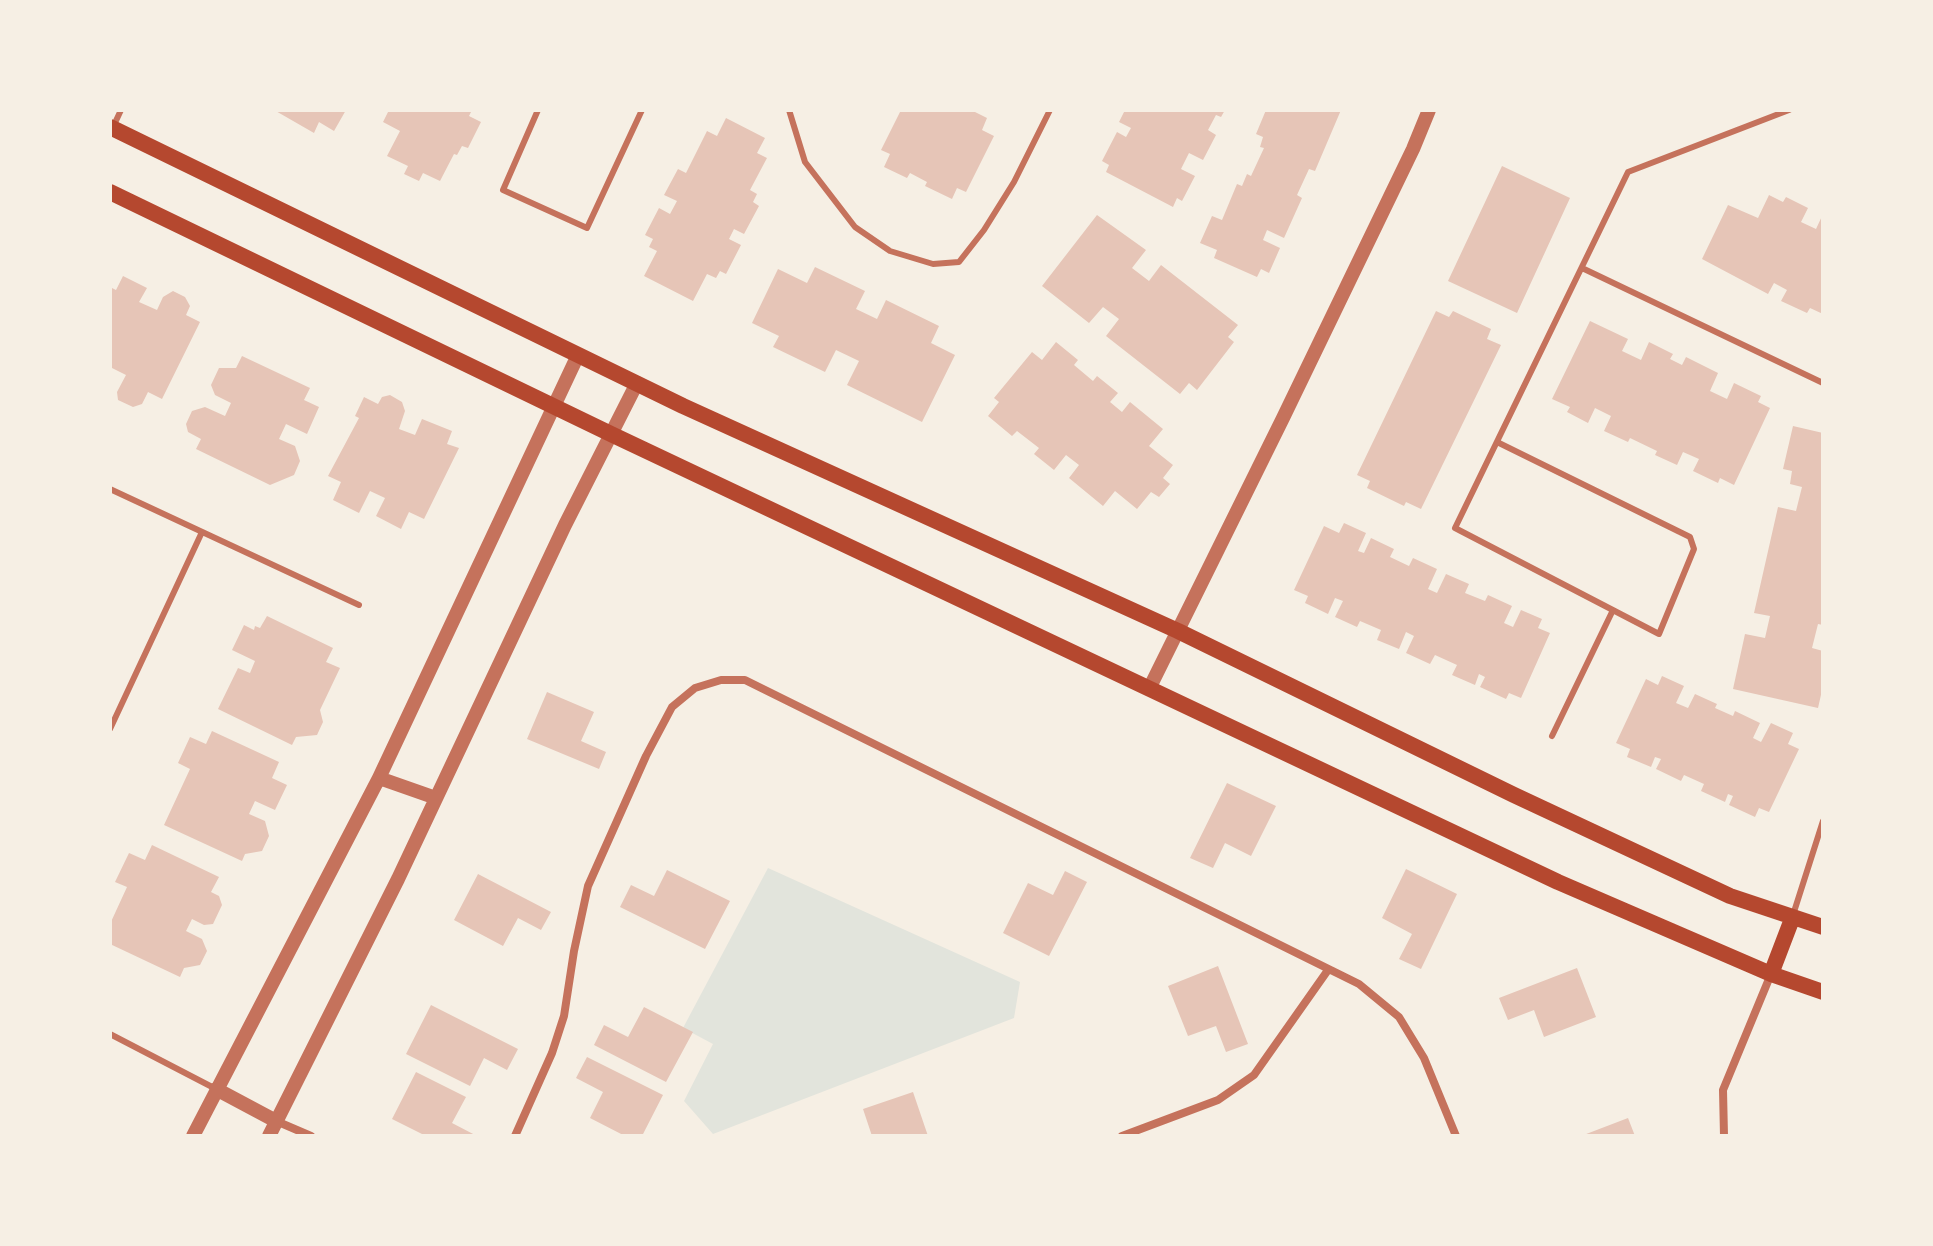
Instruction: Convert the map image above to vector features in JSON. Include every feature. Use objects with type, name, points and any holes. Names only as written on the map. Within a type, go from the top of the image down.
[{"type":"main road","points":[[111,129],[637,383],[1178,631],[1730,896],[1823,927]]},
{"type":"main road","points":[[110,192],[613,435],[1558,882],[1771,974],[1823,992]]},
{"type":"main road","points":[[1771,974],[1792,919]]},
{"type":"street","points":[[1149,689],[1283,418],[1429,110]]},
{"type":"street","points":[[193,1136],[379,778],[578,355]]},
{"type":"street","points":[[269,1136],[637,383]]},
{"type":"street","points":[[515,1136],[552,1053],[564,1016],[588,886],[646,756],[672,707],[695,688],[721,680],[745,680],[1359,984],[1399,1017],[1424,1058],[1456,1136]]},
{"type":"street","points":[[379,778],[436,798]]},
{"type":"street","points":[[1122,1136],[1218,1100],[1254,1075],[1328,970]]},
{"type":"street","points":[[1724,1136],[1723,1090],[1771,974]]},
{"type":"street","points":[[216,1089],[311,1136]]},
{"type":"lane","points":[[111,129],[121,110]]},
{"type":"lane","points":[[538,110],[503,190],[587,228],[642,110]]},
{"type":"lane","points":[[789,110],[805,162],[855,227],[890,251],[933,264],[959,262],[984,230],[1014,182],[1050,110]]},
{"type":"lane","points":[[1497,442],[1690,537],[1694,549],[1659,634],[1455,528],[1628,172],[1789,110]]},
{"type":"lane","points":[[1582,268],[1823,383]]},
{"type":"lane","points":[[110,489],[359,605]]},
{"type":"lane","points":[[110,729],[202,532]]},
{"type":"lane","points":[[1552,736],[1613,610]]},
{"type":"lane","points":[[1792,919],[1823,821]]},
{"type":"lane","points":[[110,1034],[216,1089]]},
{"type":"shaded area","points":[[768,868],[1020,982],[1014,1018],[713,1134],[684,1101],[713,1044],[683,1028]]},
{"type":"building","points":[[274,110],[346,110],[334,131],[319,122],[314,133]]},
{"type":"building","points":[[389,110],[472,110],[469,116],[481,122],[468,148],[462,146],[457,155],[454,154],[440,181],[423,173],[419,181],[404,174],[408,166],[387,156],[400,131],[383,122]]},
{"type":"building","points":[[901,110],[971,110],[987,118],[982,130],[994,136],[966,192],[957,188],[952,199],[925,186],[927,182],[910,173],[907,178],[884,167],[890,154],[881,150]]},
{"type":"building","points":[[1125,110],[1225,110],[1221,117],[1216,115],[1208,130],[1216,135],[1203,160],[1189,153],[1181,169],[1195,176],[1182,201],[1177,198],[1173,207],[1106,172],[1109,165],[1102,161],[1117,132],[1126,137],[1131,128],[1119,122]]},
{"type":"building","points":[[1266,110],[1341,110],[1315,171],[1309,169],[1297,195],[1302,198],[1284,238],[1267,230],[1263,240],[1280,248],[1269,273],[1261,269],[1257,277],[1214,258],[1217,250],[1200,243],[1212,216],[1222,220],[1237,184],[1242,186],[1247,174],[1251,176],[1264,148],[1260,147],[1263,137],[1256,134]]},
{"type":"building","points":[[726,118],[765,138],[757,153],[767,158],[750,190],[757,194],[753,202],[759,206],[744,234],[734,229],[729,239],[741,245],[726,274],[720,271],[716,278],[707,274],[693,301],[644,276],[657,251],[649,247],[653,239],[645,235],[659,208],[670,214],[677,201],[664,195],[678,169],[686,173],[707,131],[717,136]]},
{"type":"building","points":[[1502,166],[1570,198],[1517,313],[1448,281]]},
{"type":"building","points":[[1769,195],[1783,202],[1786,197],[1808,208],[1801,222],[1816,229],[1823,214],[1823,314],[1810,308],[1807,313],[1781,301],[1787,290],[1774,283],[1768,294],[1702,259],[1728,205],[1758,218]]},
{"type":"building","points":[[1097,215],[1146,250],[1132,268],[1149,281],[1161,265],[1238,325],[1228,337],[1234,342],[1197,390],[1189,383],[1180,394],[1106,336],[1119,319],[1103,307],[1089,323],[1042,286]]},
{"type":"building","points":[[815,267],[865,291],[856,309],[877,319],[886,300],[939,326],[931,343],[955,355],[922,422],[847,385],[859,361],[836,350],[825,372],[773,347],[779,336],[752,323],[778,269],[807,283]]},
{"type":"building","points":[[123,276],[147,288],[139,302],[157,310],[163,297],[173,291],[185,297],[190,306],[186,315],[200,322],[162,399],[148,392],[142,404],[133,407],[118,400],[117,392],[126,375],[110,367],[110,287],[116,290]]},
{"type":"building","points":[[1436,311],[1449,317],[1453,311],[1491,329],[1487,339],[1501,345],[1421,509],[1406,502],[1404,506],[1367,488],[1370,481],[1357,475]]},
{"type":"building","points":[[1590,321],[1628,339],[1622,351],[1641,360],[1649,342],[1673,354],[1670,359],[1682,365],[1686,357],[1718,373],[1710,391],[1727,399],[1734,383],[1761,396],[1758,402],[1770,408],[1734,485],[1720,478],[1718,483],[1693,471],[1699,459],[1683,452],[1677,465],[1630,438],[1628,442],[1604,431],[1611,416],[1595,408],[1588,423],[1567,412],[1570,407],[1552,399]]},
{"type":"building","points":[[1056,342],[1078,360],[1074,365],[1093,381],[1097,376],[1118,393],[1110,402],[1122,412],[1130,402],[1163,429],[1149,446],[1173,465],[1163,478],[1170,484],[1159,497],[1151,492],[1137,509],[1115,491],[1103,506],[1069,478],[1079,465],[1066,455],[1054,470],[1034,454],[1039,448],[1017,431],[1012,436],[988,416],[999,402],[994,398],[1032,352],[1042,360]]},
{"type":"building","points":[[242,356],[310,388],[304,400],[319,407],[307,434],[286,424],[279,439],[295,446],[300,461],[294,475],[270,485],[196,449],[201,439],[188,432],[186,424],[192,411],[205,407],[225,416],[231,403],[215,395],[211,385],[219,368],[236,368]]},
{"type":"building","points":[[390,395],[402,402],[405,411],[399,429],[415,435],[422,419],[452,431],[447,444],[459,448],[424,519],[409,512],[401,529],[376,516],[385,498],[370,491],[359,513],[333,500],[341,482],[328,476],[359,418],[355,416],[364,397],[378,404],[382,397]]},
{"type":"building","points":[[1793,426],[1823,433],[1823,625],[1818,624],[1812,648],[1823,651],[1823,686],[1818,708],[1733,689],[1745,634],[1765,638],[1770,616],[1754,613],[1778,507],[1796,511],[1802,487],[1790,484],[1792,471],[1783,469]]},
{"type":"building","points":[[1344,523],[1366,533],[1358,551],[1364,553],[1371,538],[1394,549],[1390,557],[1409,566],[1413,558],[1437,569],[1428,589],[1437,593],[1446,574],[1469,584],[1465,593],[1485,601],[1488,595],[1512,606],[1504,623],[1513,627],[1521,610],[1542,619],[1538,628],[1550,633],[1521,698],[1509,693],[1506,699],[1480,687],[1485,677],[1479,674],[1475,685],[1452,675],[1457,665],[1435,655],[1430,664],[1406,653],[1414,636],[1406,632],[1399,649],[1377,640],[1381,630],[1360,621],[1357,627],[1335,617],[1343,601],[1335,598],[1328,614],[1305,603],[1308,596],[1294,590],[1324,526],[1339,533]]},
{"type":"building","points":[[267,616],[333,648],[326,662],[340,668],[320,710],[323,722],[317,735],[296,737],[292,745],[218,709],[238,668],[250,673],[255,661],[232,650],[244,625],[254,630],[255,626],[260,628]]},
{"type":"building","points":[[1662,676],[1684,686],[1676,703],[1688,708],[1695,694],[1717,704],[1715,708],[1733,716],[1735,711],[1760,723],[1753,738],[1761,742],[1771,723],[1793,733],[1788,744],[1799,749],[1769,812],[1759,808],[1755,817],[1729,805],[1733,796],[1728,794],[1725,802],[1701,791],[1704,784],[1684,775],[1681,781],[1656,769],[1661,759],[1655,757],[1651,767],[1627,757],[1630,749],[1616,743],[1646,679],[1658,685]]},
{"type":"building","points":[[547,692],[594,712],[581,741],[606,752],[599,769],[527,739]]},
{"type":"building","points":[[212,731],[279,762],[272,778],[287,785],[275,810],[255,801],[249,814],[265,821],[269,836],[262,851],[245,854],[242,861],[164,825],[190,769],[178,763],[190,737],[206,744]]},
{"type":"building","points":[[1227,783],[1276,806],[1251,856],[1225,843],[1213,868],[1190,858]]},
{"type":"building","points":[[152,845],[219,877],[211,892],[219,896],[222,905],[213,924],[204,925],[192,919],[186,931],[202,939],[207,951],[200,965],[184,968],[180,977],[110,944],[110,924],[127,887],[115,882],[129,853],[145,860]]},
{"type":"building","points":[[1406,869],[1457,894],[1421,969],[1399,959],[1412,934],[1382,918]]},
{"type":"building","points":[[667,870],[730,901],[705,949],[620,907],[631,885],[654,896]]},
{"type":"building","points":[[1065,871],[1087,882],[1049,956],[1003,933],[1028,883],[1053,895]]},
{"type":"building","points":[[478,874],[551,912],[541,930],[518,918],[503,946],[454,920]]},
{"type":"building","points":[[1218,966],[1248,1044],[1226,1052],[1216,1026],[1188,1036],[1168,986]]},
{"type":"building","points":[[1577,968],[1596,1017],[1544,1037],[1534,1010],[1508,1020],[1499,998]]},
{"type":"building","points":[[431,1005],[518,1049],[507,1070],[484,1058],[470,1086],[406,1054]]},
{"type":"building","points":[[644,1007],[693,1032],[666,1082],[594,1045],[604,1025],[628,1037]]},
{"type":"building","points":[[587,1057],[663,1095],[642,1136],[625,1136],[590,1118],[603,1092],[576,1078]]},
{"type":"building","points":[[416,1072],[466,1097],[452,1123],[477,1136],[426,1136],[392,1119]]},
{"type":"building","points":[[913,1092],[928,1136],[872,1136],[863,1109]]},
{"type":"building","points":[[1628,1118],[1635,1136],[1581,1136]]}]
